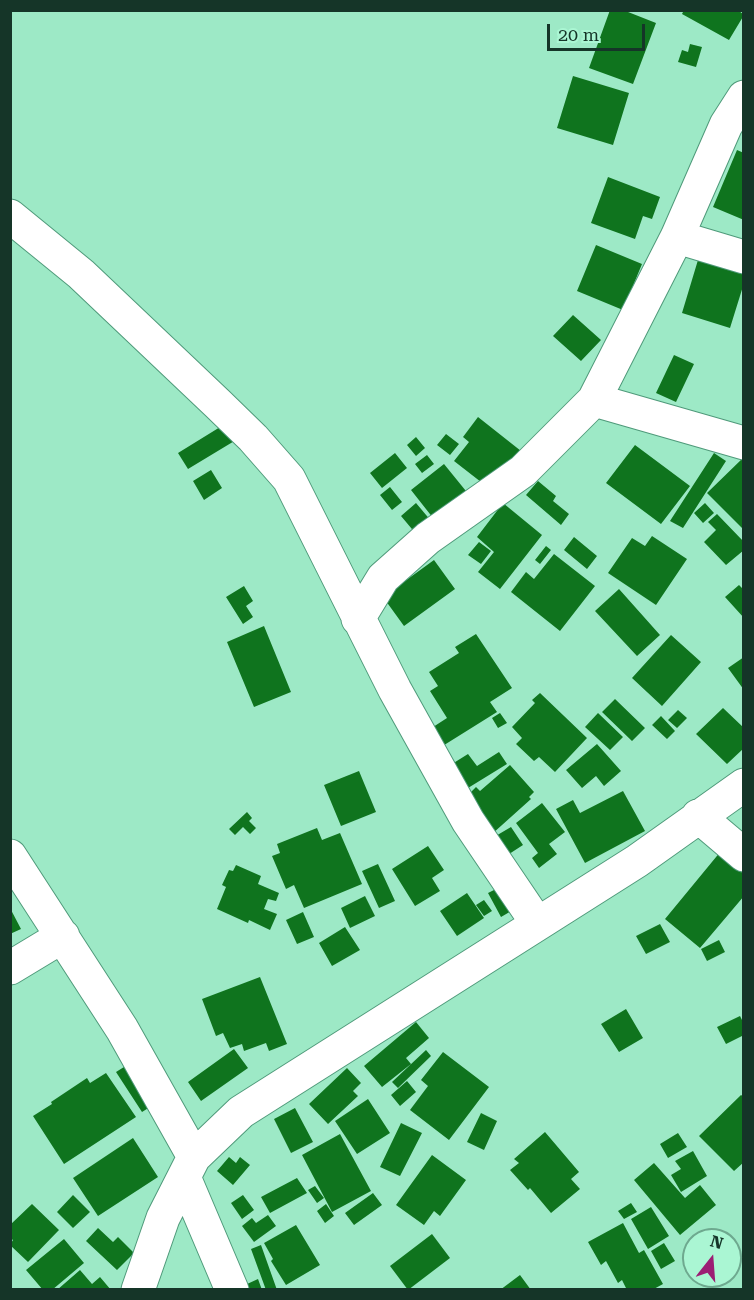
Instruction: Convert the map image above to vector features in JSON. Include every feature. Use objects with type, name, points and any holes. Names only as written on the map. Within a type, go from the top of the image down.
[{"type":"street","points":[[358,619],[383,578],[428,538],[523,471],[594,400],[678,237],[726,125],[744,98]]},
{"type":"street","points":[[10,216],[81,274],[253,438],[289,478],[395,690],[468,821],[537,923]]},
{"type":"street","points":[[678,237],[744,257]]},
{"type":"street","points":[[594,400],[744,443]]},
{"type":"street","points":[[138,1290],[162,1218],[189,1167],[241,1112],[637,861],[744,785]]},
{"type":"street","points":[[698,816],[744,855]]},
{"type":"street","points":[[10,856],[122,1029],[189,1167],[232,1290]]},
{"type":"street","points":[[10,969],[63,936]]},
{"type":"building","points":[[610,10],[623,10],[656,23],[633,84],[589,68]]},
{"type":"building","points":[[684,10],[738,10],[744,15],[729,40],[682,14]]},
{"type":"building","points":[[690,44],[702,47],[696,67],[678,62],[682,50],[688,52]]},
{"type":"building","points":[[573,76],[629,93],[613,145],[557,128]]},
{"type":"building","points":[[737,150],[744,153],[744,220],[713,207]]},
{"type":"building","points":[[608,177],[660,197],[652,219],[643,216],[635,239],[591,223]]},
{"type":"building","points":[[596,245],[642,264],[623,310],[577,291]]},
{"type":"building","points":[[701,250],[744,263],[744,283],[730,328],[682,313]]},
{"type":"building","points":[[573,315],[601,340],[581,361],[553,336]]},
{"type":"building","points":[[674,355],[694,364],[676,402],[656,393]]},
{"type":"building","points":[[478,417],[521,451],[490,489],[454,461],[469,442],[463,437]]},
{"type":"building","points":[[225,424],[236,440],[188,469],[178,453]]},
{"type":"building","points":[[446,434],[459,444],[450,455],[437,445]]},
{"type":"building","points":[[416,437],[425,448],[416,456],[407,445]]},
{"type":"building","points":[[635,445],[690,486],[661,524],[606,483]]},
{"type":"building","points":[[395,453],[407,468],[382,488],[370,473]]},
{"type":"building","points":[[714,453],[726,461],[683,528],[670,521]]},
{"type":"building","points":[[427,455],[434,464],[422,473],[415,464]]},
{"type":"building","points":[[744,457],[744,530],[707,493]]},
{"type":"building","points":[[444,464],[470,496],[437,523],[411,490]]},
{"type":"building","points":[[211,470],[222,488],[204,500],[193,481]]},
{"type":"building","points":[[538,481],[556,496],[553,501],[569,514],[561,525],[526,495]]},
{"type":"building","points":[[390,487],[402,502],[392,510],[380,495]]},
{"type":"building","points":[[416,503],[437,528],[422,541],[401,516]]},
{"type":"building","points":[[503,503],[542,535],[500,589],[478,572],[494,552],[477,537]]},
{"type":"building","points":[[705,503],[714,513],[703,523],[694,513]]},
{"type":"building","points":[[717,514],[744,542],[744,550],[726,565],[704,542],[716,530],[708,522]]},
{"type":"building","points":[[652,536],[687,559],[656,605],[608,573],[632,538],[645,546]]},
{"type":"building","points":[[574,537],[597,556],[587,569],[564,550]]},
{"type":"building","points":[[479,542],[491,551],[481,564],[468,555]]},
{"type":"building","points":[[546,546],[551,550],[540,564],[535,560]]},
{"type":"building","points":[[554,554],[595,586],[560,631],[511,592],[526,572],[534,579]]},
{"type":"building","points":[[434,560],[455,589],[404,626],[383,597]]},
{"type":"building","points":[[739,585],[744,590],[744,618],[725,597]]},
{"type":"building","points":[[244,586],[253,601],[246,606],[253,617],[243,624],[226,597]]},
{"type":"building","points":[[619,589],[660,635],[637,656],[595,611]]},
{"type":"building","points":[[264,626],[291,692],[254,707],[227,642]]},
{"type":"building","points":[[476,634],[512,688],[490,702],[497,712],[441,747],[430,729],[447,718],[430,691],[438,686],[429,672],[459,653],[455,647]]},
{"type":"building","points":[[671,635],[701,662],[662,706],[632,678]]},
{"type":"building","points":[[744,657],[744,690],[728,668]]},
{"type":"building","points":[[540,693],[587,738],[555,772],[539,757],[534,761],[516,744],[522,738],[512,727],[535,703],[532,700]]},
{"type":"building","points":[[615,699],[645,728],[632,741],[602,712]]},
{"type":"building","points":[[723,708],[744,728],[744,748],[727,764],[696,734]]},
{"type":"building","points":[[678,710],[687,718],[677,728],[668,720]]},
{"type":"building","points":[[500,713],[507,723],[498,728],[492,718]]},
{"type":"building","points":[[598,713],[623,737],[610,750],[585,727]]},
{"type":"building","points":[[661,716],[675,731],[667,739],[652,725]]},
{"type":"building","points":[[597,744],[621,771],[604,786],[596,776],[582,788],[566,770]]},
{"type":"building","points":[[499,752],[507,764],[468,788],[452,764],[468,754],[477,766]]},
{"type":"building","points":[[510,765],[534,792],[529,797],[531,799],[492,834],[462,801],[476,787],[480,791]]},
{"type":"building","points":[[359,771],[376,812],[341,826],[324,785]]},
{"type":"building","points":[[623,791],[645,831],[585,863],[556,809],[573,800],[580,813]]},
{"type":"building","points":[[542,803],[565,832],[549,844],[557,854],[539,868],[532,858],[538,853],[516,823]]},
{"type":"building","points":[[247,812],[252,818],[249,821],[256,828],[250,834],[243,827],[235,835],[229,829]]},
{"type":"building","points":[[511,827],[523,845],[506,856],[494,837]]},
{"type":"building","points":[[317,828],[322,840],[340,833],[362,884],[304,908],[294,885],[286,889],[272,856],[280,853],[277,844]]},
{"type":"building","points":[[428,846],[444,870],[432,878],[440,891],[415,906],[392,869]]},
{"type":"building","points":[[721,851],[744,869],[744,896],[700,948],[665,919]]},
{"type":"building","points":[[378,864],[395,901],[379,908],[362,871]]},
{"type":"building","points":[[236,865],[261,876],[258,884],[279,893],[276,901],[268,899],[264,909],[277,914],[270,930],[217,909],[226,887],[222,885],[229,870],[233,871]]},
{"type":"building","points":[[500,887],[513,910],[501,917],[488,893]]},
{"type":"building","points":[[467,893],[484,918],[457,936],[440,911]]},
{"type":"building","points":[[365,896],[375,916],[350,928],[341,908]]},
{"type":"building","points":[[484,900],[492,911],[484,916],[476,905]]},
{"type":"building","points":[[10,908],[21,929],[10,934]]},
{"type":"building","points":[[303,912],[314,937],[297,944],[286,920]]},
{"type":"building","points":[[660,924],[670,942],[646,954],[636,936]]},
{"type":"building","points":[[345,927],[360,950],[332,966],[319,943]]},
{"type":"building","points":[[719,940],[725,952],[707,961],[701,949]]},
{"type":"building","points":[[260,977],[287,1044],[269,1051],[266,1043],[244,1051],[242,1044],[230,1048],[223,1033],[216,1036],[202,999]]},
{"type":"building","points":[[626,1009],[643,1038],[619,1052],[601,1024]]},
{"type":"building","points":[[740,1016],[744,1024],[744,1035],[726,1044],[717,1027]]},
{"type":"building","points":[[416,1022],[429,1038],[406,1058],[411,1064],[382,1087],[364,1066]]},
{"type":"building","points":[[234,1049],[248,1068],[201,1101],[188,1082]]},
{"type":"building","points":[[426,1050],[431,1056],[398,1088],[392,1082]]},
{"type":"building","points":[[443,1052],[489,1087],[449,1140],[410,1110],[428,1086],[421,1080]]},
{"type":"building","points":[[132,1062],[158,1102],[142,1112],[116,1072]]},
{"type":"building","points":[[347,1068],[361,1083],[353,1091],[358,1096],[328,1124],[309,1104]]},
{"type":"building","points":[[106,1073],[136,1117],[64,1164],[33,1116],[87,1078],[90,1083]]},
{"type":"building","points":[[407,1081],[416,1092],[400,1106],[391,1095]]},
{"type":"building","points":[[741,1095],[744,1097],[744,1162],[734,1171],[699,1136]]},
{"type":"building","points":[[368,1099],[390,1133],[357,1154],[335,1121]]},
{"type":"building","points":[[295,1108],[313,1142],[291,1153],[274,1119]]},
{"type":"building","points":[[481,1113],[497,1121],[484,1150],[467,1142]]},
{"type":"building","points":[[401,1123],[422,1133],[400,1176],[380,1167]]},
{"type":"building","points":[[545,1132],[579,1172],[571,1179],[580,1189],[551,1213],[530,1188],[528,1190],[510,1170],[519,1163],[514,1159]]},
{"type":"building","points":[[678,1133],[687,1147],[668,1158],[660,1144]]},
{"type":"building","points":[[340,1134],[371,1191],[332,1212],[302,1155]]},
{"type":"building","points":[[133,1138],[158,1177],[98,1216],[73,1178]]},
{"type":"building","points":[[693,1151],[707,1176],[681,1192],[671,1175],[681,1169],[675,1161]]},
{"type":"building","points":[[432,1155],[466,1180],[440,1216],[434,1211],[424,1225],[396,1205]]},
{"type":"building","points":[[229,1157],[236,1163],[240,1157],[250,1165],[233,1185],[217,1171]]},
{"type":"building","points":[[654,1163],[685,1198],[700,1185],[716,1205],[688,1228],[682,1228],[680,1235],[634,1180]]},
{"type":"building","points":[[297,1178],[307,1193],[270,1213],[261,1197]]},
{"type":"building","points":[[315,1186],[324,1198],[317,1203],[308,1190]]},
{"type":"building","points":[[373,1193],[382,1205],[354,1225],[345,1213]]},
{"type":"building","points":[[73,1195],[90,1212],[73,1228],[57,1212]]},
{"type":"building","points":[[243,1195],[254,1210],[242,1219],[231,1203]]},
{"type":"building","points":[[631,1203],[637,1212],[624,1219],[618,1211]]},
{"type":"building","points":[[32,1204],[59,1230],[28,1262],[10,1245],[13,1240],[10,1238],[10,1225]]},
{"type":"building","points":[[326,1204],[334,1216],[325,1223],[317,1211]]},
{"type":"building","points":[[651,1207],[669,1236],[648,1249],[631,1219]]},
{"type":"building","points":[[268,1215],[276,1226],[254,1242],[242,1226],[252,1218],[256,1223]]},
{"type":"building","points":[[623,1223],[639,1253],[644,1250],[663,1284],[652,1290],[627,1290],[622,1280],[618,1283],[606,1261],[601,1265],[588,1242]]},
{"type":"building","points":[[296,1225],[320,1265],[286,1285],[271,1261],[273,1259],[264,1243]]},
{"type":"building","points":[[98,1228],[113,1242],[118,1237],[134,1253],[117,1270],[86,1241]]},
{"type":"building","points":[[432,1234],[450,1258],[408,1290],[390,1266]]},
{"type":"building","points":[[64,1239],[84,1263],[52,1290],[43,1290],[26,1270]]},
{"type":"building","points":[[664,1243],[675,1261],[661,1269],[651,1251]]},
{"type":"building","points":[[261,1245],[277,1290],[266,1290],[251,1249]]},
{"type":"building","points":[[80,1270],[92,1284],[100,1277],[111,1290],[57,1290]]},
{"type":"building","points":[[520,1275],[531,1290],[500,1290]]},
{"type":"building","points":[[258,1279],[262,1290],[234,1290]]}]
